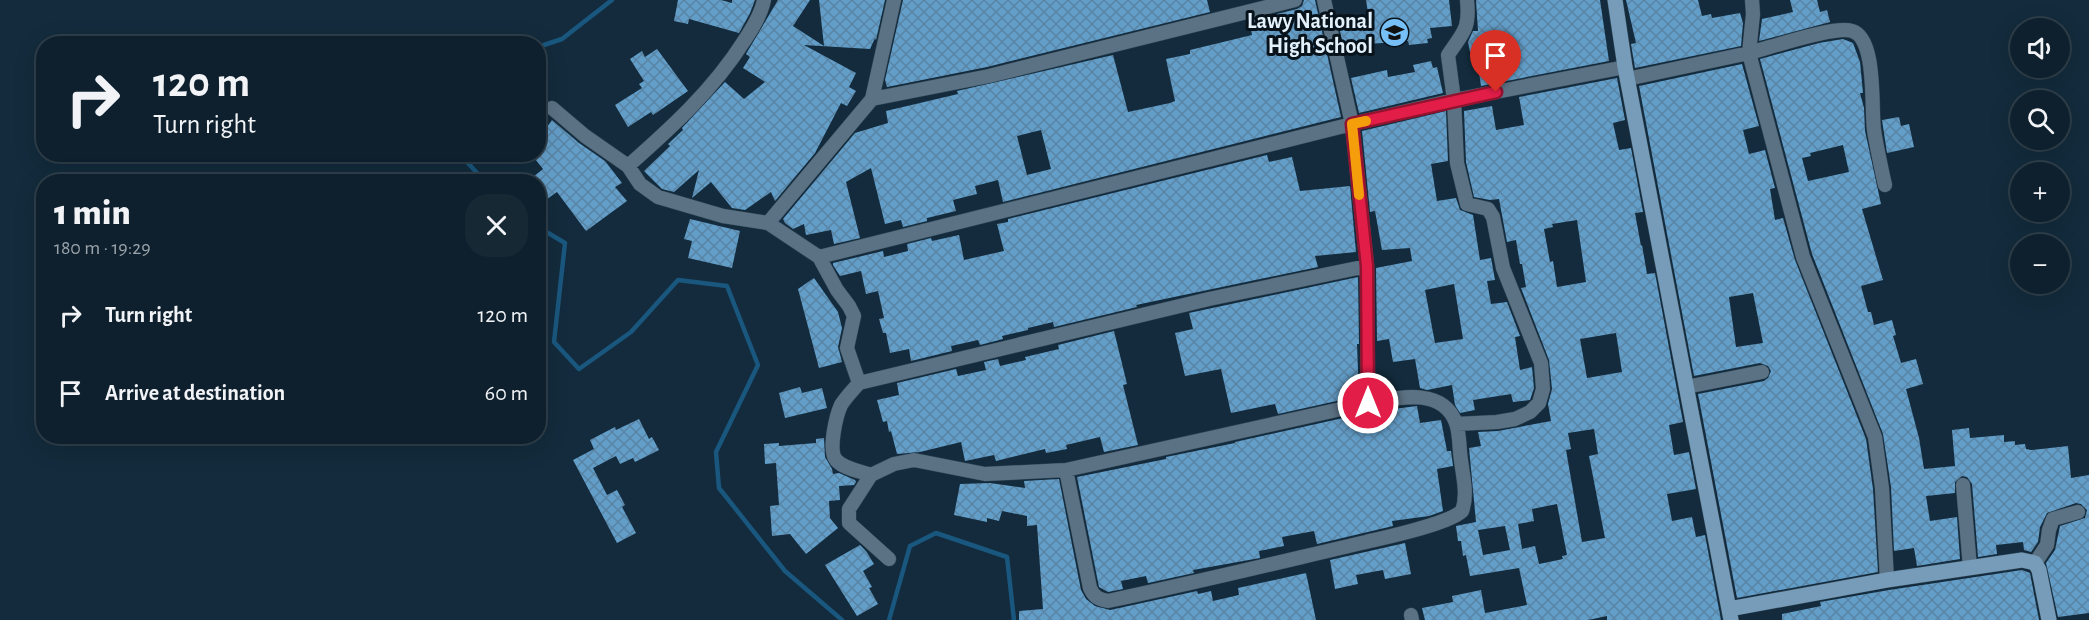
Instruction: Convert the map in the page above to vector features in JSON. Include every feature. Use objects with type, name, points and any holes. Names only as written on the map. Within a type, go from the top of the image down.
[{"type":"main road","points":[[1615,0],[1626,73],[1730,614],[1887,580],[2022,560],[2035,563],[2043,583],[2049,620]]},
{"type":"street","points":[[628,166],[691,108],[722,72],[751,29],[764,0]]},
{"type":"street","points":[[768,224],[872,99],[894,0]]},
{"type":"street","points":[[872,99],[989,76],[1295,0]]},
{"type":"street","points":[[1324,0],[1352,124],[1367,266],[1368,403]]},
{"type":"street","points":[[1456,424],[1515,419],[1530,412],[1539,403],[1543,383],[1541,363],[1503,268],[1493,217],[1488,209],[1467,204],[1457,163],[1454,100],[1448,55],[1457,44],[1468,21],[1467,0]]},
{"type":"street","points":[[1752,0],[1749,53],[1803,257],[1875,437],[1882,488],[1887,580]]},
{"type":"street","points":[[819,257],[1454,100],[1749,53],[1825,33],[1846,30],[1859,35],[1868,57],[1874,128],[1885,185]]},
{"type":"street","points":[[552,108],[585,136],[628,166],[640,184],[658,197],[723,216],[768,224],[819,257],[854,316],[847,348],[859,383]]},
{"type":"street","points":[[871,475],[845,466],[833,455],[833,434],[841,406],[859,383],[1198,302],[1367,266]]},
{"type":"street","points":[[1686,387],[1762,372]]},
{"type":"street","points":[[889,559],[849,523],[849,510],[871,475],[894,464],[914,460],[985,474],[1066,470],[1368,403],[1410,396],[1428,399],[1443,405],[1456,424],[1465,498],[1462,511],[1457,515],[1389,536],[1108,601],[1098,599],[1090,588],[1066,470]]},
{"type":"street","points":[[1963,485],[1970,568]]},
{"type":"street","points":[[2035,563],[2047,544],[2053,519],[2078,512]]},
{"type":"building","points":[[678,0],[721,0],[732,3],[732,0],[755,0],[739,33],[689,19],[688,24],[674,21]]},
{"type":"building","points":[[778,0],[810,0],[793,26],[824,46],[819,0],[885,0],[876,40],[875,38],[870,49],[804,45],[856,73],[849,87],[856,91],[847,106],[841,103],[815,153],[775,201],[771,192],[745,210],[732,208],[711,182],[692,198],[699,170],[674,192],[662,189],[644,171],[670,146],[668,144],[725,82],[744,99],[765,82],[743,68],[750,57],[746,54]]},
{"type":"building","points":[[903,0],[1207,0],[1210,12],[987,67],[887,87],[885,80]]},
{"type":"building","points":[[1304,0],[1315,0],[1341,117],[1003,202],[998,180],[975,186],[977,194],[953,200],[956,211],[903,227],[901,220],[885,224],[871,168],[846,182],[860,238],[834,244],[831,230],[806,235],[804,224],[793,229],[783,219],[855,133],[888,123],[886,111],[958,94],[957,91],[1113,55],[1128,112],[1170,103],[1175,101],[1166,59],[1190,54],[1190,50],[1252,35],[1249,21],[1302,6]],"holes":[[[1041,130],[1051,169],[1027,175],[1017,136]]]},
{"type":"building","name":"Lawy National High School","points":[[1366,0],[1449,0],[1452,26],[1430,28],[1432,38],[1427,39],[1428,43],[1409,45],[1408,41],[1356,45],[1357,52],[1345,53],[1338,23],[1369,19]]},
{"type":"building","points":[[1476,0],[1600,0],[1609,61],[1481,86],[1476,52],[1470,52],[1468,42],[1473,31],[1478,31]]},
{"type":"building","points":[[1626,0],[1698,0],[1702,16],[1711,14],[1712,18],[1740,13],[1743,23],[1741,46],[1635,68],[1631,44],[1636,43]]},
{"type":"building","points":[[1790,0],[1817,0],[1820,12],[1827,10],[1830,22],[1759,41],[1762,19],[1793,12]]},
{"type":"building","points":[[1843,39],[1853,43],[1860,62],[1863,93],[1860,93],[1864,108],[1865,131],[1881,204],[1862,209],[1883,280],[1861,286],[1874,325],[1892,320],[1896,335],[1893,336],[1901,363],[1916,359],[1923,384],[1906,389],[1919,438],[1924,469],[1955,466],[1952,430],[1969,428],[1970,438],[2004,435],[2004,442],[2015,441],[2015,445],[2025,444],[2026,449],[2031,450],[2068,446],[2071,478],[2089,475],[2089,613],[2058,617],[2046,563],[2055,550],[2060,526],[2085,518],[2087,510],[2081,504],[2076,503],[2047,513],[2040,527],[2038,542],[2031,552],[2024,550],[2023,542],[1996,545],[1997,554],[1978,557],[1972,484],[1967,477],[1962,476],[1955,482],[1955,493],[1926,496],[1930,521],[1957,517],[1960,559],[1917,566],[1914,548],[1894,551],[1891,487],[1883,434],[1812,254],[1760,59]],"holes":[[[1843,145],[1849,172],[1808,181],[1802,158],[1811,156],[1810,153]]]},
{"type":"building","points":[[657,49],[688,91],[653,115],[651,112],[628,127],[615,105],[642,88],[639,84],[644,81],[630,59],[642,51],[645,57]]},
{"type":"building","points":[[1431,61],[1433,68],[1437,67],[1443,93],[1359,113],[1351,78],[1387,70],[1388,77],[1415,72],[1413,65]]},
{"type":"building","points":[[1742,64],[1759,126],[1743,130],[1749,154],[1765,150],[1775,188],[1770,189],[1775,220],[1783,218],[1795,260],[1866,439],[1873,489],[1878,572],[1737,598],[1698,394],[1764,381],[1771,371],[1768,366],[1760,363],[1694,376],[1639,86]],"holes":[[[1753,293],[1763,343],[1736,347],[1729,297]]]},
{"type":"building","points":[[1617,78],[1625,120],[1613,123],[1619,150],[1631,148],[1643,212],[1635,213],[1641,246],[1647,274],[1655,273],[1683,422],[1669,425],[1674,455],[1689,452],[1696,489],[1667,494],[1672,521],[1692,517],[1696,537],[1705,535],[1721,620],[1607,620],[1607,616],[1588,620],[1425,620],[1422,608],[1453,602],[1452,596],[1481,590],[1485,613],[1527,605],[1519,568],[1470,576],[1466,555],[1463,556],[1461,541],[1458,541],[1456,526],[1476,522],[1469,448],[1481,446],[1478,432],[1498,431],[1551,421],[1548,404],[1552,389],[1549,360],[1521,288],[1526,287],[1516,240],[1507,242],[1499,199],[1474,197],[1466,162],[1464,111],[1492,106],[1496,130],[1524,125],[1519,97]],"holes":[[[1577,220],[1586,282],[1557,287],[1544,229],[1553,227],[1552,224]],[[1616,333],[1622,372],[1587,378],[1580,339]],[[1594,429],[1598,454],[1589,456],[1605,538],[1582,542],[1566,450],[1571,449],[1568,433]],[[1557,504],[1567,555],[1562,556],[1563,559],[1539,564],[1535,546],[1522,549],[1518,524],[1534,521],[1532,509]],[[1505,526],[1510,550],[1483,555],[1478,530]]]},
{"type":"building","points":[[1446,111],[1448,161],[1431,164],[1437,201],[1456,198],[1460,210],[1473,215],[1480,260],[1491,258],[1495,280],[1487,281],[1491,304],[1507,302],[1520,336],[1515,337],[1520,370],[1532,367],[1534,388],[1530,400],[1513,402],[1511,394],[1473,400],[1475,410],[1460,413],[1455,405],[1452,385],[1427,390],[1420,388],[1415,359],[1393,362],[1389,339],[1377,341],[1376,268],[1412,261],[1410,248],[1382,250],[1375,211],[1370,212],[1362,131]],"holes":[[[1454,284],[1463,339],[1435,343],[1425,290]]]},
{"type":"building","points":[[1899,117],[1901,126],[1909,124],[1914,147],[1887,153],[1882,120]]},
{"type":"building","points":[[552,120],[605,161],[622,183],[615,187],[627,201],[586,231],[557,192],[546,198],[546,174],[537,174],[543,169],[537,162],[546,162],[546,126]]},
{"type":"building","points":[[1267,155],[1269,162],[1292,157],[1300,191],[1350,186],[1356,252],[1315,256],[1318,267],[1136,305],[1137,307],[1054,327],[1053,322],[1002,336],[1003,339],[980,345],[978,340],[951,346],[952,351],[911,361],[909,349],[890,353],[886,333],[883,333],[879,319],[884,318],[878,291],[866,294],[861,271],[840,276],[833,265],[833,263],[883,251],[884,257],[908,251],[907,244],[931,238],[932,241],[959,235],[964,260],[1004,251],[997,224],[1008,222],[1008,219]]},
{"type":"building","points":[[690,219],[740,231],[732,268],[688,258],[692,241],[684,239]]},
{"type":"building","points":[[1358,277],[1359,396],[1278,414],[1275,404],[1231,413],[1221,369],[1185,376],[1175,333],[1193,329],[1189,313]]},
{"type":"building","points":[[814,278],[838,312],[842,328],[838,347],[842,362],[819,368],[798,289]]},
{"type":"building","points":[[1114,331],[1127,384],[1123,385],[1138,445],[1104,452],[1100,437],[1066,445],[1067,449],[1046,453],[1045,449],[996,461],[994,455],[965,461],[961,442],[920,452],[897,454],[891,431],[889,432],[887,421],[883,422],[877,400],[899,395],[897,383],[956,369],[958,376],[986,370],[984,362],[998,359],[1000,366],[1026,360],[1025,357],[1059,349],[1058,345]]},
{"type":"building","points":[[800,387],[802,393],[822,388],[827,408],[785,418],[779,393]]},
{"type":"building","points":[[1417,406],[1420,423],[1441,420],[1447,451],[1451,451],[1453,466],[1437,469],[1443,511],[1429,516],[1392,521],[1393,526],[1317,544],[1314,531],[1282,537],[1284,546],[1259,551],[1260,558],[1193,570],[1194,573],[1148,583],[1146,576],[1121,581],[1123,589],[1108,592],[1099,587],[1077,477],[1370,412]]},
{"type":"building","points":[[639,419],[649,439],[652,437],[659,450],[635,462],[633,458],[620,464],[616,456],[593,468],[607,495],[617,490],[625,505],[622,507],[636,533],[617,543],[573,460],[594,449],[590,440],[615,427],[616,430]]},
{"type":"building","points":[[824,438],[825,457],[833,474],[839,473],[856,482],[854,485],[839,486],[840,500],[829,501],[830,518],[838,528],[806,554],[790,534],[772,536],[770,506],[779,505],[776,463],[765,464],[764,444],[779,443],[779,446],[816,443],[816,439]]},
{"type":"building","points":[[1059,479],[1081,590],[1086,599],[1095,606],[1110,610],[1197,591],[1198,594],[1211,591],[1213,601],[1239,595],[1238,588],[1306,573],[1316,620],[1019,620],[1019,611],[1043,609],[1037,525],[1027,526],[1027,516],[1002,511],[999,521],[987,518],[987,522],[954,515],[960,484],[990,483],[1025,488],[1024,481]]},
{"type":"building","points":[[1405,543],[1411,574],[1385,579],[1383,570],[1356,575],[1358,584],[1335,589],[1330,560]]},
{"type":"building","points":[[860,545],[874,564],[863,571],[878,604],[857,616],[825,565]]},
{"type":"building","points":[[2022,570],[2030,573],[2039,620],[1782,620],[1782,614],[1821,606],[1820,602]]},
{"type":"waterway","points":[[546,44],[562,39],[612,0]]},
{"type":"waterway","points":[[467,162],[478,174]]},
{"type":"waterway","points":[[546,232],[565,243],[554,342],[579,369],[631,332],[678,280],[727,286],[758,365],[716,452],[719,488],[785,571],[842,620]]},
{"type":"waterway","points":[[889,620],[910,546],[936,533],[1007,557],[1014,620]]},
{"type":"slow traffic","points":[[1359,195],[1352,124],[1366,121]]},
{"type":"place","name":"Lawy National High School","points":[[1394,33]]},
{"type":"route","points":[[1368,403],[1367,266],[1352,124],[1496,92]]}]
